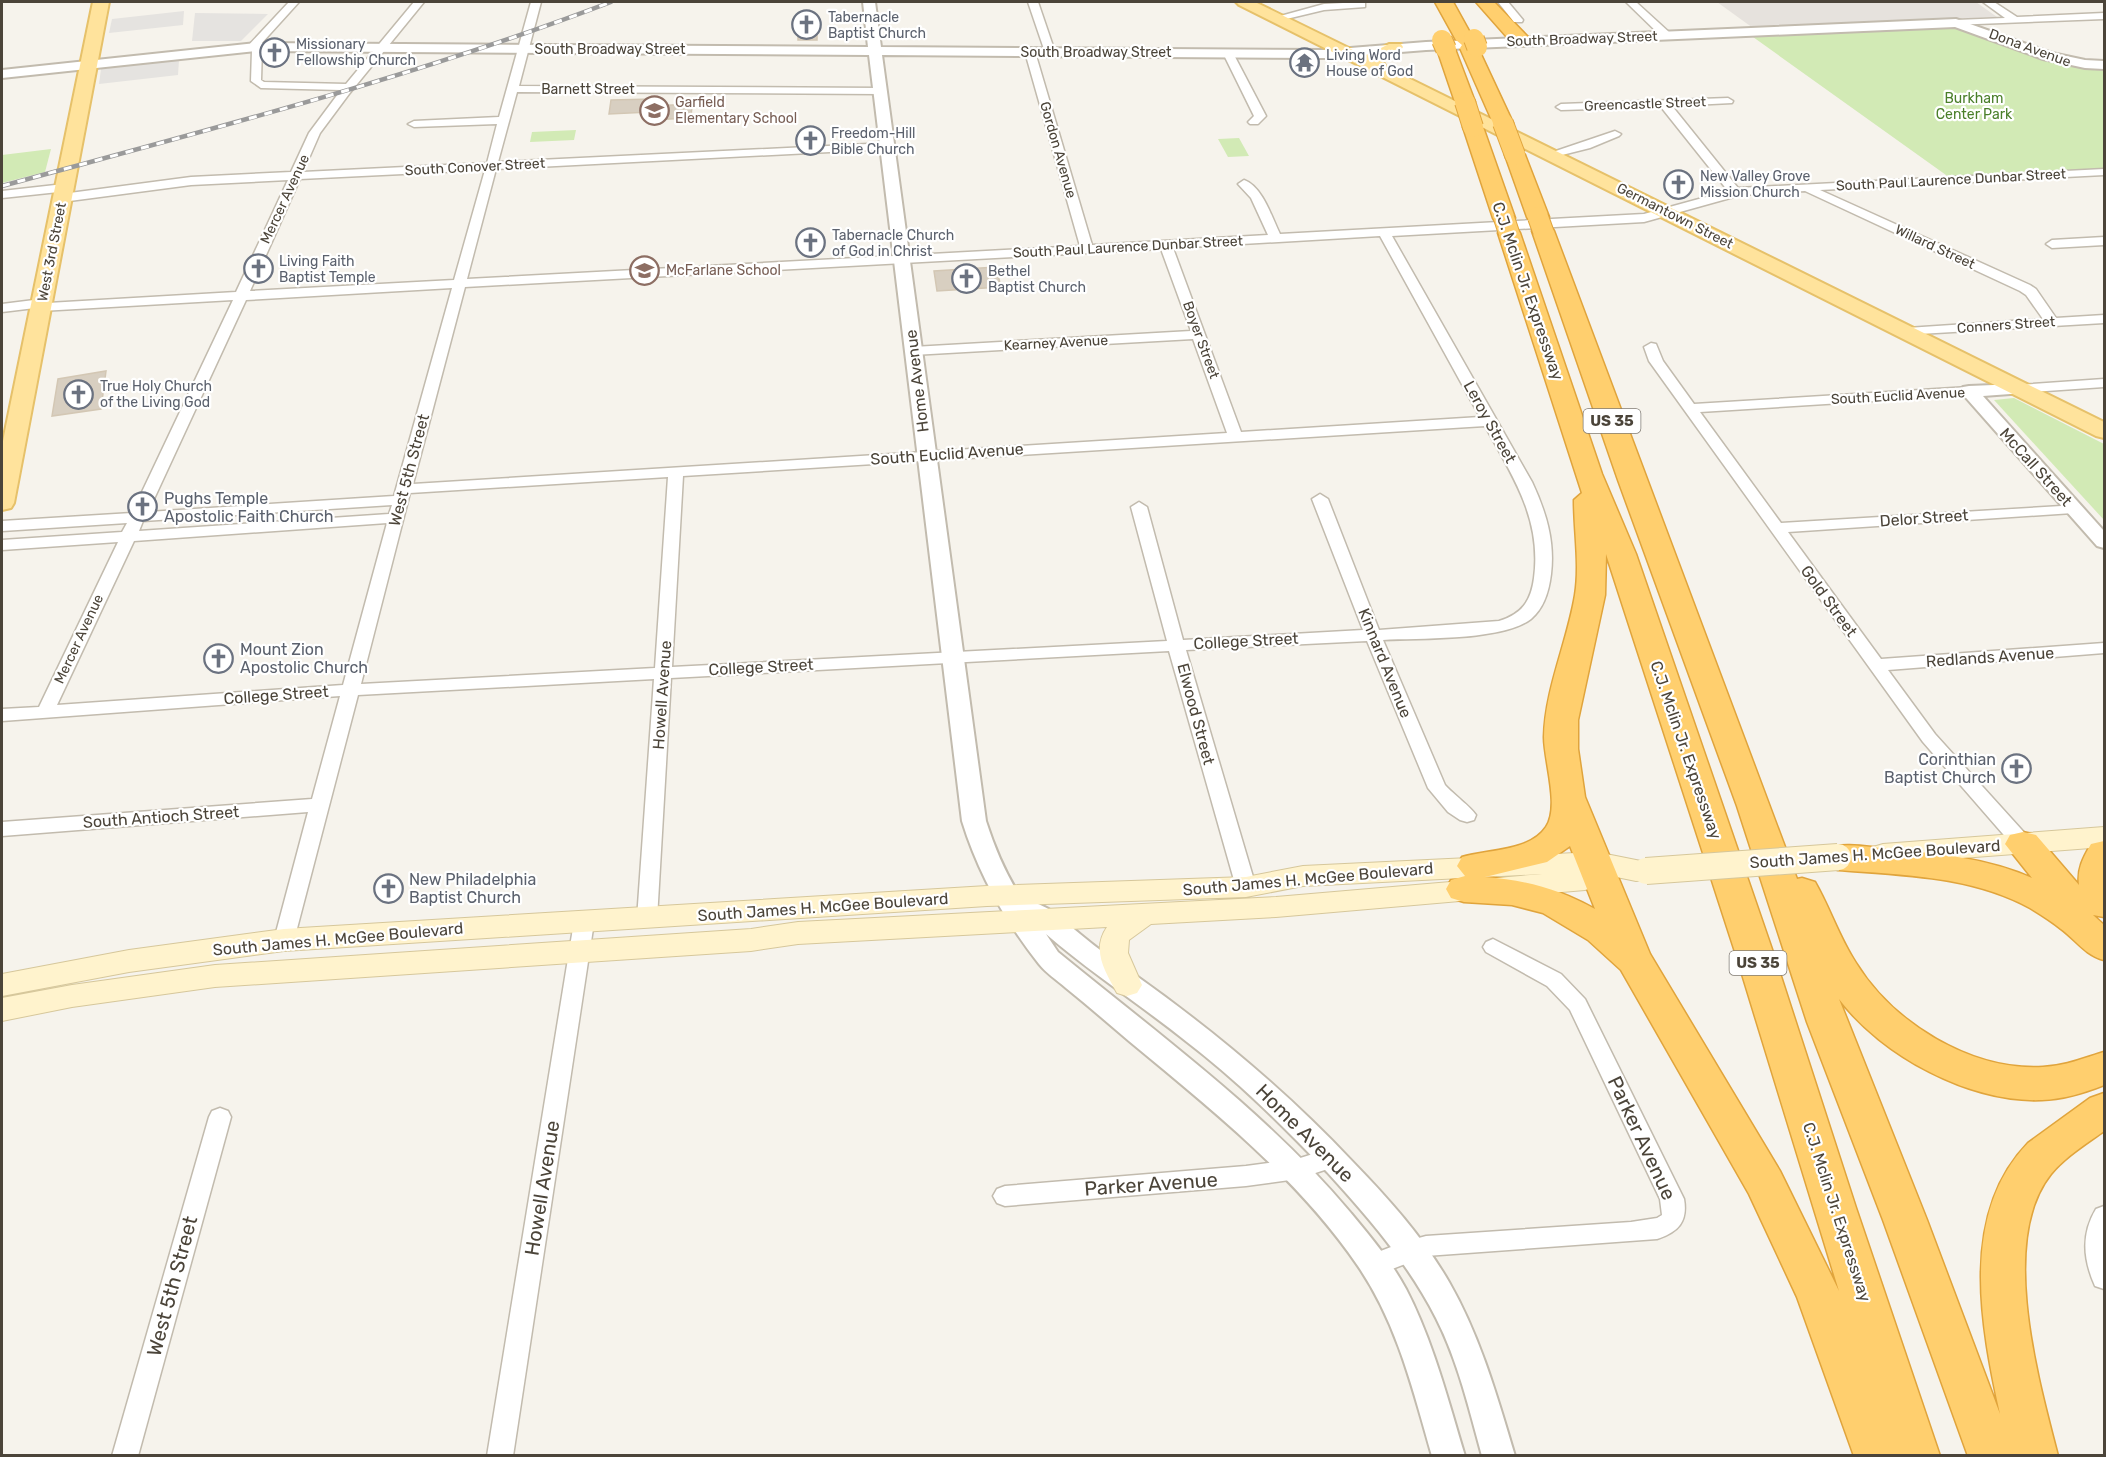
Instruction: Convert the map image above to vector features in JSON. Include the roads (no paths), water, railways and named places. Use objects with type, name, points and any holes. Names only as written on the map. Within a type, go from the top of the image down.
[{"type":"highway","name":"C.J. Mclin Jr. Expressway","points":[[1427,2],[1465,102],[1588,474],[1621,554],[1749,938],[1834,1208],[1916,1455]]},
{"type":"highway","name":"C.J. Mclin Jr. Expressway","points":[[1443,2],[1473,48],[1503,123],[1749,794],[1827,1022],[1905,1220],[1992,1455]]},
{"type":"highway","points":[[1460,2],[1473,48]]},
{"type":"highway","points":[[1485,2],[1521,41]]},
{"type":"highway","points":[[1588,474],[1588,515],[1593,561],[1591,595],[1564,706],[1561,737],[1563,770],[1568,797],[1634,960],[1765,1184],[1819,1296],[1878,1455]]},
{"type":"highway","points":[[1749,794],[1795,875],[1829,950],[1848,983],[1869,1008],[1905,1040],[1952,1065],[2012,1081],[2058,1082],[2078,1078],[2104,1068]]},
{"type":"highway","points":[[1470,877],[1547,845],[1561,833],[1566,822],[1568,797]]},
{"type":"highway","points":[[2023,844],[2057,857],[2104,911]]},
{"type":"highway","points":[[2023,844],[2056,881],[2104,945]]},
{"type":"highway","points":[[2104,854],[2096,870],[2096,884],[2104,904]]},
{"type":"highway","points":[[1838,857],[1970,871],[1998,878],[2026,888],[2061,908],[2104,945]]},
{"type":"highway","points":[[1470,877],[1512,892],[1554,903],[1601,930],[1634,960]]},
{"type":"highway","points":[[2034,1455],[2020,1398],[2005,1309],[2002,1267],[2005,1232],[2012,1203],[2023,1180],[2035,1163],[2053,1145],[2104,1110]]},
{"type":"main road","name":"West 3rd Street","points":[[2,503],[101,2]]},
{"type":"main road","name":"Germantown Street","points":[[1244,2],[2104,431]]},
{"type":"main road","points":[[1379,68],[1372,57],[1395,47]]},
{"type":"main road","name":"South James H. McGee Boulevard","points":[[2,984],[129,960],[284,940],[647,919],[831,905],[1246,887],[1304,876],[1470,877],[1599,870],[1646,871],[2104,837]]},
{"type":"main road","name":"South James H. McGee Boulevard","points":[[2,1010],[72,996],[215,976],[751,940],[798,933],[1143,916],[1287,906],[1470,877]]},
{"type":"main road","points":[[1127,985],[1113,959],[1112,946],[1120,929],[1143,916]]},
{"type":"street","points":[[294,2],[254,47],[256,81],[261,85],[349,87]]},
{"type":"street","name":"Mercer Avenue","points":[[46,710],[241,296],[315,133],[349,87],[419,2]]},
{"type":"street","name":"West 5th Street","points":[[284,940],[536,2]]},
{"type":"street","name":"Home Avenue","points":[[869,2],[974,821],[985,856],[1006,897],[1036,921],[1054,927],[1127,985],[1173,1016],[1282,1105],[1385,1215],[1412,1249],[1448,1309],[1463,1342],[1499,1455]]},
{"type":"street","points":[[1033,2],[1050,52]]},
{"type":"street","points":[[1503,2],[1518,20]]},
{"type":"street","points":[[1631,2],[1666,35]]},
{"type":"street","points":[[1988,2],[2014,20]]},
{"type":"street","points":[[1278,18],[1324,7],[1362,5]]},
{"type":"street","name":"South Broadway Street","points":[[2,74],[254,47],[1325,54],[1395,47],[2104,16]]},
{"type":"street","name":"Dona Avenue","points":[[1956,23],[1985,31],[2066,63],[2104,65]]},
{"type":"street","name":"Gordon Avenue","points":[[1030,52],[1087,249]]},
{"type":"street","points":[[1228,53],[1260,116],[1254,122]]},
{"type":"street","name":"Barnett Street","points":[[512,88],[880,91]]},
{"type":"street","name":"Greencastle Street","points":[[1561,107],[1728,101]]},
{"type":"street","points":[[1664,103],[1735,192]]},
{"type":"street","points":[[414,124],[503,120]]},
{"type":"street","points":[[1550,155],[1586,146],[1615,134]]},
{"type":"street","name":"South Conover Street","points":[[2,195],[63,193],[191,181],[888,146]]},
{"type":"street","name":"South Paul Laurence Dunbar Street","points":[[2,308],[1644,218],[1735,192],[2104,172]]},
{"type":"street","points":[[1244,184],[1256,197],[1276,238]]},
{"type":"street","name":"Willard Street","points":[[1806,188],[2025,288],[2031,292],[2052,322]]},
{"type":"street","name":"Leroy Street","points":[[1384,232],[1524,482],[1542,529],[1542,575],[1536,603],[1520,619]]},
{"type":"street","points":[[2052,244],[2104,240]]},
{"type":"street","name":"Boyer Street","points":[[1167,244],[1235,435]]},
{"type":"street","name":"Conners Street","points":[[1907,332],[2104,319]]},
{"type":"street","name":"Kearney Avenue","points":[[913,351],[1199,335]]},
{"type":"street","name":"Gold Street","points":[[1651,347],[1656,362],[1929,738],[2023,844]]},
{"type":"street","name":"South Euclid Avenue","points":[[1690,408],[2104,383]]},
{"type":"street","name":"McCall Street","points":[[1969,391],[2104,542]]},
{"type":"street","name":"South Euclid Avenue","points":[[2,526],[676,471],[1489,421]]},
{"type":"street","name":"Howell Avenue","points":[[647,919],[676,471]]},
{"type":"street","name":"Kinnard Avenue","points":[[1320,499],[1437,788],[1455,807],[1467,815]]},
{"type":"street","name":"Elwood Street","points":[[1139,507],[1178,644],[1200,733],[1246,887]]},
{"type":"street","name":"Delor Street","points":[[1776,528],[2073,508]]},
{"type":"street","points":[[2,545],[396,518]]},
{"type":"street","name":"College Street","points":[[2,714],[350,690],[1487,629],[1520,619]]},
{"type":"street","name":"Redlands Avenue","points":[[1876,665],[2104,648]]},
{"type":"street","name":"South Antioch Street","points":[[2,829],[320,805]]},
{"type":"street","name":"Howell Avenue","points":[[500,1455],[584,921]]},
{"type":"street","name":"Home Avenue","points":[[1036,921],[1049,959],[1231,1110],[1294,1169],[1374,1265],[1394,1297],[1417,1352],[1449,1455]]},
{"type":"street","name":"Parker Avenue","points":[[1374,1265],[1412,1249],[1663,1228],[1672,1221],[1676,1211],[1645,1140],[1578,1005],[1554,981],[1493,947]]},
{"type":"street","name":"West 5th Street","points":[[125,1455],[220,1117]]},
{"type":"street","name":"Parker Avenue","points":[[1005,1196],[1220,1179],[1294,1169],[1332,1158]]},
{"type":"street","points":[[2104,1216],[2096,1238],[2104,1278]]},
{"type":"railway","points":[[2,186],[309,102],[461,55],[611,2]]},
{"type":"place","name":"Tabernacle Baptist Church","points":[[807,25]]},
{"type":"place","name":"Missionary Fellowship Church","points":[[275,52]]},
{"type":"place","name":"Living Word House of God","points":[[1305,63]]},
{"type":"place","name":"Garfield Elementary School","points":[[654,110]]},
{"type":"place","name":"Freedom-Hill Bible Church","points":[[810,141]]},
{"type":"place","name":"New Valley Grove Mission Church","points":[[1679,184]]},
{"type":"place","name":"Tabernacle Church of God in Christ","points":[[811,243]]},
{"type":"place","name":"Living Faith Baptist Temple","points":[[258,269]]},
{"type":"place","name":"McFarlane School","points":[[645,270]]},
{"type":"place","name":"Bethel Baptist Church","points":[[967,279]]},
{"type":"place","name":"True Holy Church of the Living God","points":[[79,394]]},
{"type":"place","name":"Pughs Temple Apostolic Faith Church","points":[[143,507]]},
{"type":"place","name":"Mount Zion Apostolic Church","points":[[219,658]]},
{"type":"place","name":"Corinthian Baptist Church","points":[[2017,768]]},
{"type":"place","name":"New Philadelphia Baptist Church","points":[[388,888]]},
{"type":"park label","name":"Burkham Center Park","points":[[1974,106]]}]
